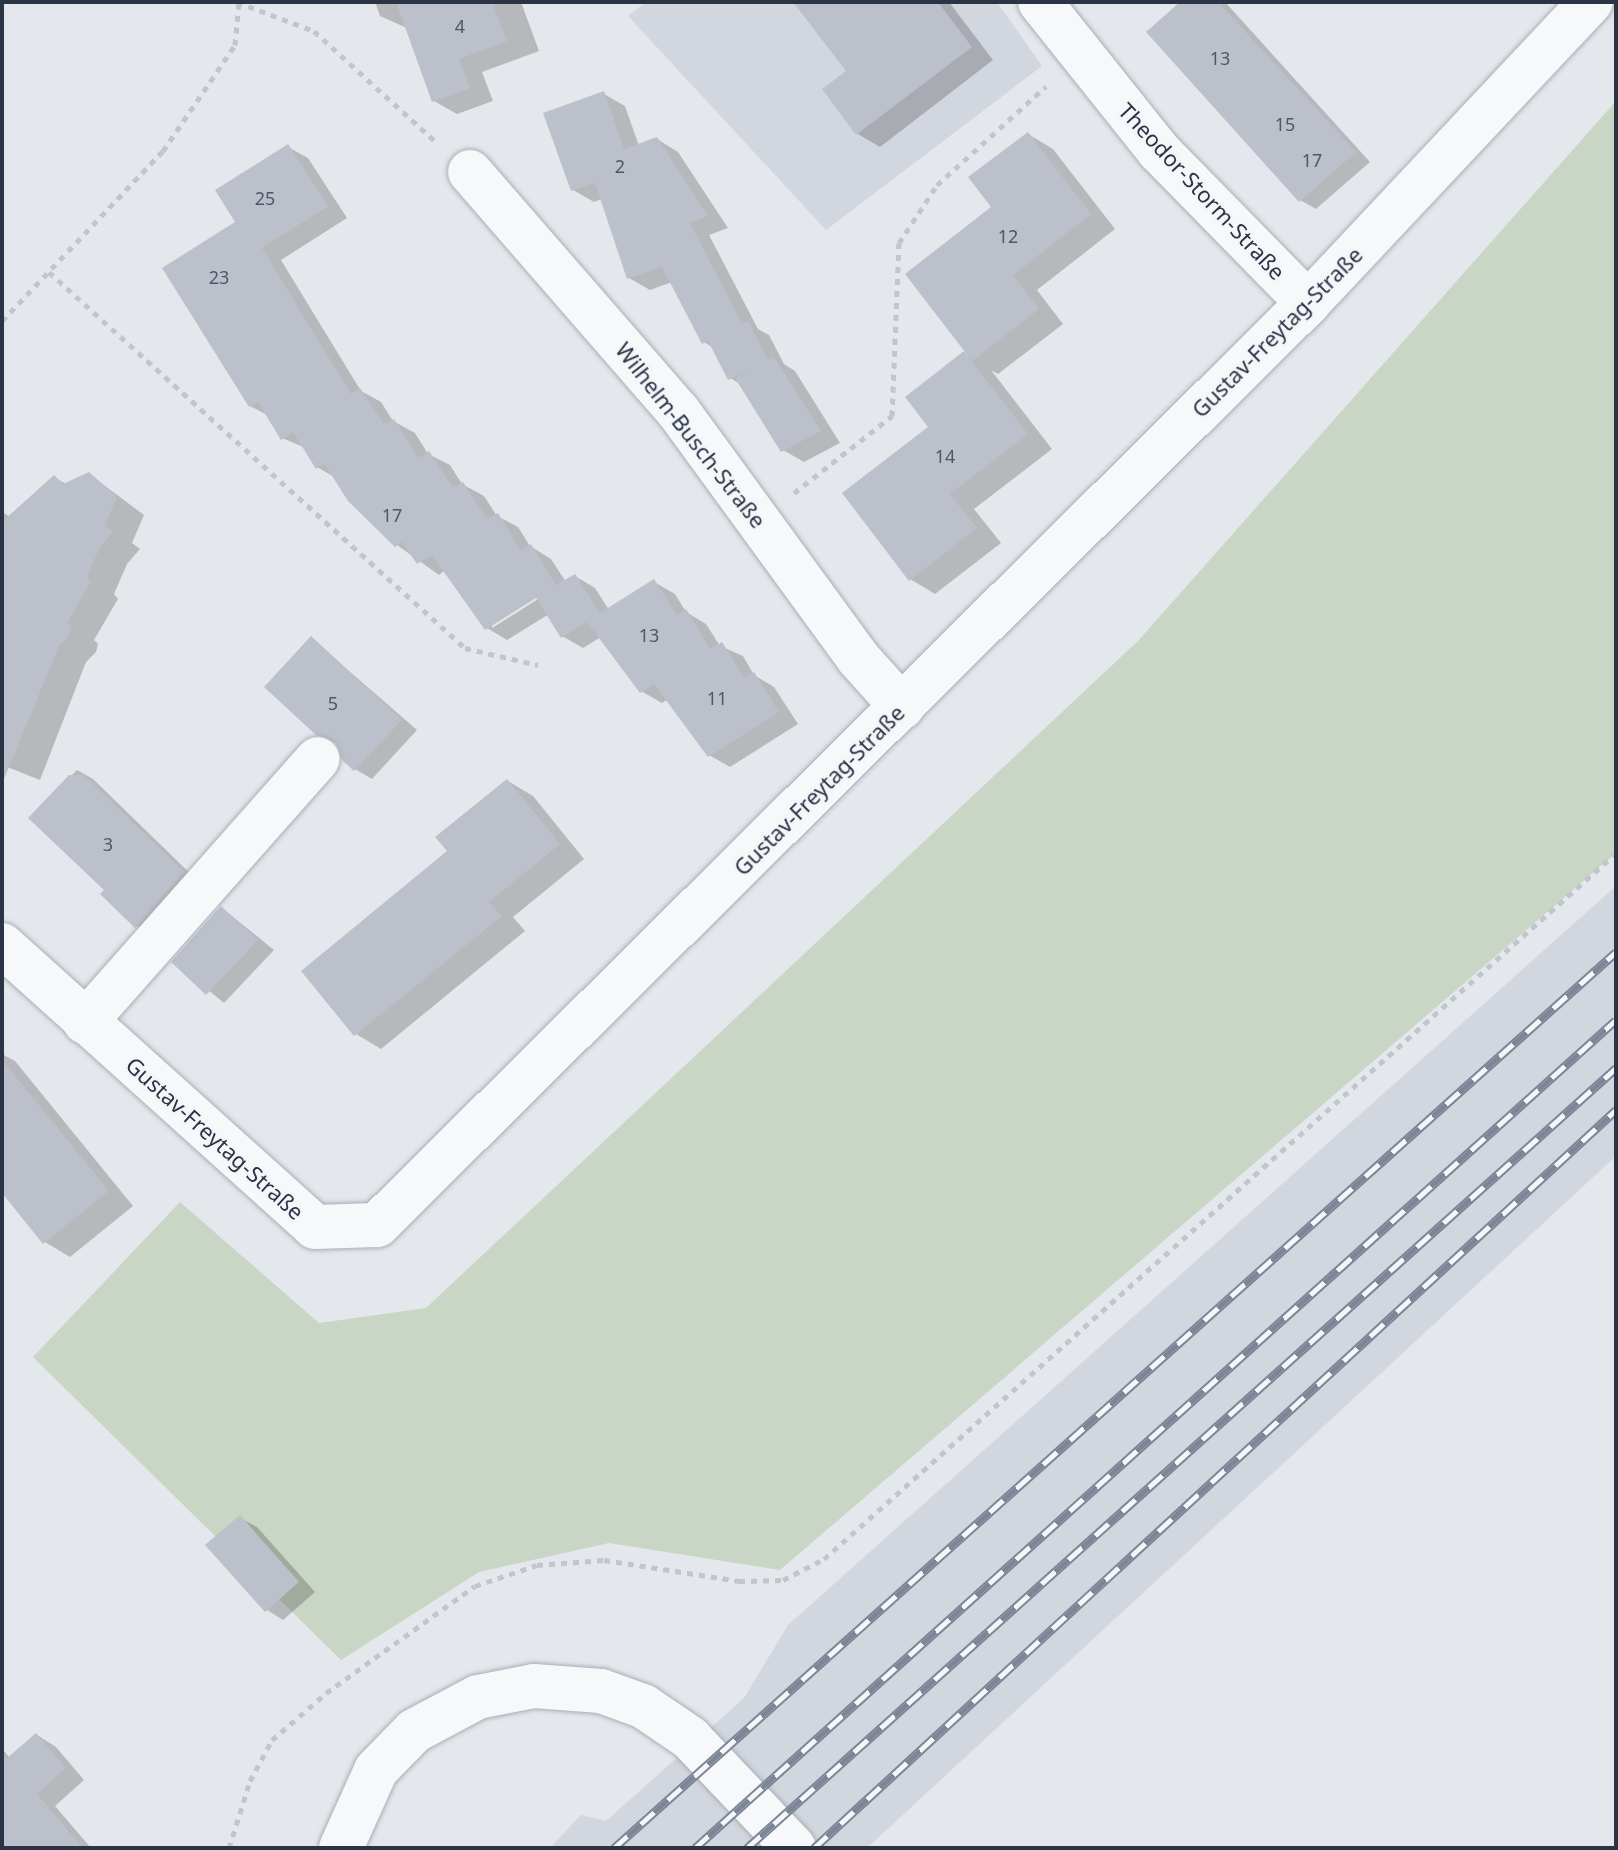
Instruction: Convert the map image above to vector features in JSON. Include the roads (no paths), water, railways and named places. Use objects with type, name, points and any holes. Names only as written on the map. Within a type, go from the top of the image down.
[{"type":"street","name":"Theodor-Storm-Straße","points":[[1040,2],[1159,151],[1308,303]]},
{"type":"street","name":"Gustav-Freytag-Straße","points":[[2,945],[315,1227],[377,1225],[1308,303],[1591,2]]},
{"type":"street","name":"Wilhelm-Busch-Straße","points":[[470,172],[678,411],[858,658],[902,707]]},
{"type":"street","points":[[85,1022],[318,759]]},
{"type":"street","points":[[341,1848],[376,1770],[414,1731],[478,1697],[534,1686],[601,1691],[643,1706],[690,1738],[794,1848]]},
{"type":"railway","points":[[614,1848],[1616,952]]},
{"type":"railway","points":[[695,1848],[1616,1020]]},
{"type":"railway","points":[[747,1848],[1616,1068]]},
{"type":"railway","points":[[814,1848],[1616,1110]]}]
